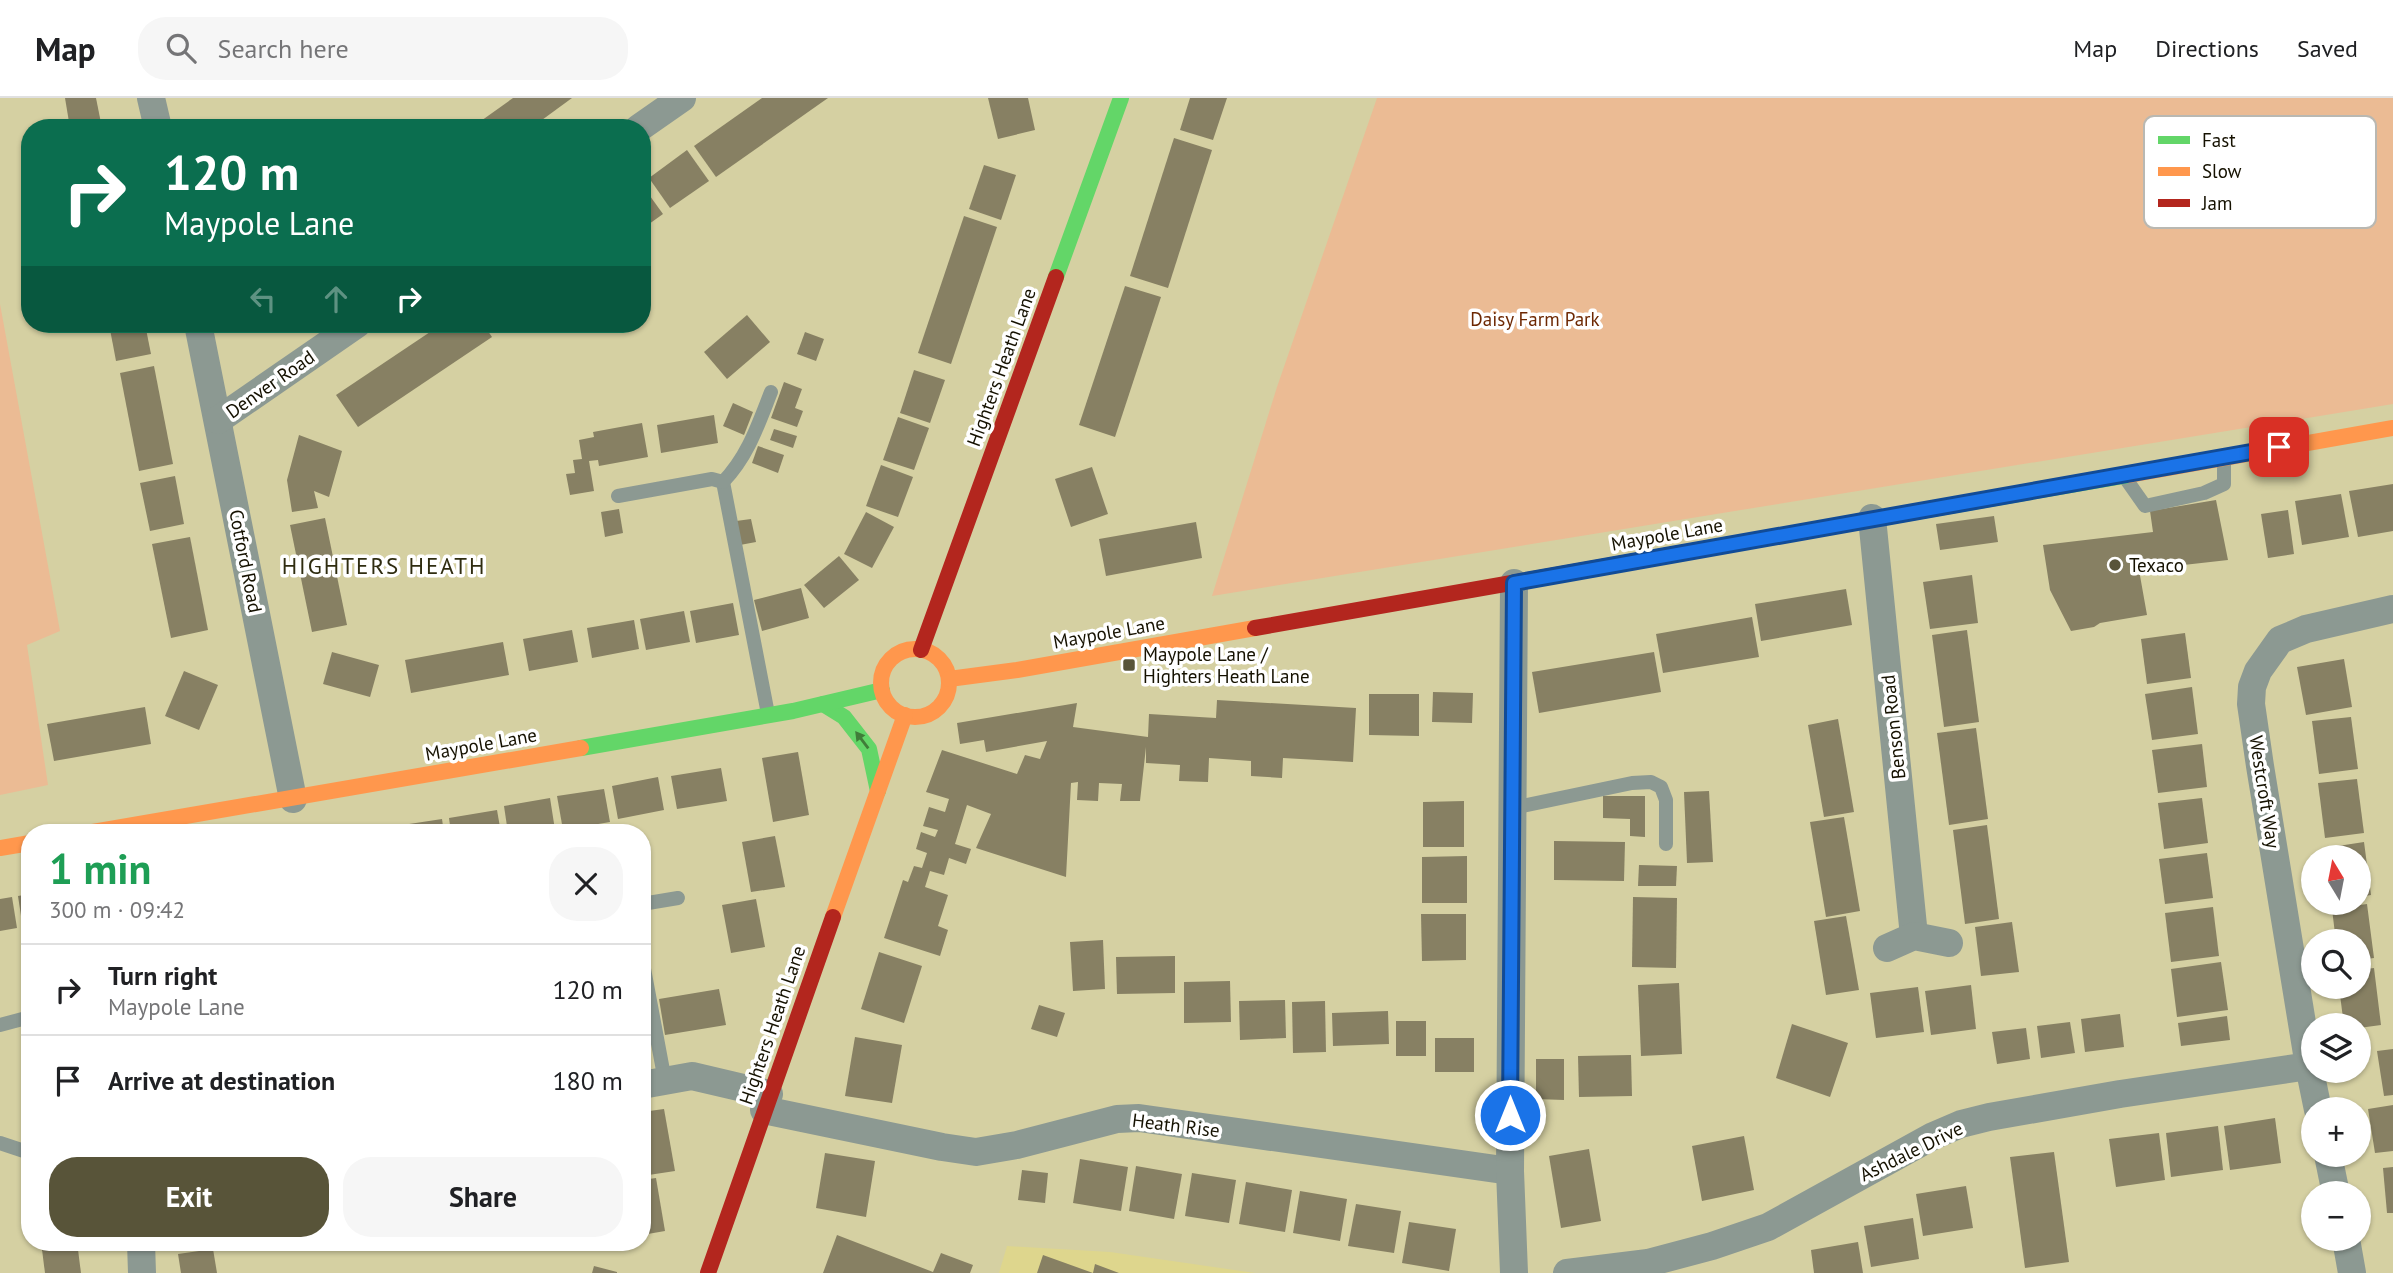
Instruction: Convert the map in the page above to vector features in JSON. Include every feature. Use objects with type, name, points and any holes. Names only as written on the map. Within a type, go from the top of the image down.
[{"type":"street","points":[[151,98],[156,119]]},
{"type":"street","points":[[651,120],[682,98]]},
{"type":"street","name":"Highters Heath Lane","points":[[921,650],[1121,98]]},
{"type":"street","name":"Cotford Road","points":[[200,333],[293,799]]},
{"type":"street","name":"Denver Road","points":[[218,420],[344,333]]},
{"type":"street","name":"Maypole Lane","points":[[949,679],[1030,668],[2393,428]]},
{"type":"street","name":"Benson Road","points":[[1872,518],[1914,936]]},
{"type":"street","points":[[1514,583],[1510,1171],[1514,1273]]},
{"type":"street","name":"Westcroft Way","points":[[2301,1017],[2260,766],[2251,704],[2252,687],[2258,671],[2280,640],[2306,629],[2393,609]]},
{"type":"street","points":[[921,650],[931,653],[946,669],[948,691],[944,701],[927,715],[905,716],[894,710],[886,701],[881,679],[890,660],[899,653],[921,650]]},
{"type":"street","name":"Maypole Lane","points":[[142,824],[768,715],[882,690]]},
{"type":"street","points":[[823,704],[844,717],[869,749],[878,790]]},
{"type":"street","name":"Highters Heath Lane","points":[[708,1273],[766,1102],[905,716]]},
{"type":"street","points":[[0,848],[21,844]]},
{"type":"street","points":[[1887,948],[1914,936],[1949,943]]},
{"type":"street","name":"Ashdale Drive","points":[[1567,1273],[1648,1263],[1712,1246],[1768,1227],[1933,1136],[1961,1124],[2120,1094],[2301,1067]]},
{"type":"street","name":"Heath Rise","points":[[654,1083],[692,1076],[766,1102],[942,1147],[975,1152],[1017,1145],[1118,1119],[1139,1118],[1510,1171]]},
{"type":"street","points":[[141,1251],[142,1273]]},
{"type":"street","points":[[2348,1251],[2352,1273]]},
{"type":"lane","points":[[723,482],[747,452],[771,392]]},
{"type":"lane","points":[[2123,474],[2145,506],[2204,493],[2224,484],[2224,457]]},
{"type":"lane","points":[[618,496],[712,479],[723,482]]},
{"type":"lane","points":[[723,482],[768,715]]},
{"type":"lane","points":[[1513,808],[1622,785],[1651,782],[1661,787],[1666,800],[1665,844]]},
{"type":"lane","points":[[651,902],[678,898]]},
{"type":"lane","points":[[0,1025],[21,1019]]},
{"type":"lane","points":[[651,1052],[654,1083]]},
{"type":"lane","points":[[0,1143],[21,1150]]},
{"type":"shaded area","points":[[1007,1246],[1110,1252],[1255,1273],[999,1273]]},
{"type":"green space","name":"Daisy Farm Park","points":[[1377,98],[2393,98],[2393,404],[1212,596],[1277,387]]},
{"type":"green space","points":[[0,304],[60,631],[27,645],[48,785],[0,795]]},
{"type":"building","points":[[65,98],[96,98],[100,119],[68,119]]},
{"type":"building","points":[[513,98],[572,98],[543,119],[484,119]]},
{"type":"building","points":[[762,98],[828,98],[716,177],[694,146]]},
{"type":"building","points":[[988,98],[1028,98],[1035,130],[998,139]]},
{"type":"building","points":[[1190,98],[1227,98],[1213,140],[1180,130]]},
{"type":"building","points":[[1174,138],[1212,150],[1168,288],[1130,276]]},
{"type":"building","points":[[687,150],[709,181],[670,208],[651,181],[651,177]]},
{"type":"building","points":[[984,165],[1016,175],[1001,220],[969,209]]},
{"type":"building","points":[[651,197],[663,214],[651,223]]},
{"type":"building","points":[[964,216],[997,227],[951,364],[918,353]]},
{"type":"building","points":[[1125,286],[1161,297],[1115,437],[1079,425]]},
{"type":"building","points":[[747,315],[770,342],[727,379],[704,352]]},
{"type":"building","points":[[805,332],[824,339],[816,361],[797,354]]},
{"type":"building","points":[[111,333],[147,333],[151,354],[116,361]]},
{"type":"building","points":[[429,333],[489,333],[492,337],[358,427],[336,395]]},
{"type":"building","points":[[154,366],[173,464],[139,471],[120,373]]},
{"type":"building","points":[[914,370],[945,380],[930,423],[900,413]]},
{"type":"building","points":[[784,382],[802,389],[795,408],[803,411],[797,427],[771,418]]},
{"type":"building","points":[[733,403],[753,412],[744,435],[723,426]]},
{"type":"building","points":[[714,415],[718,443],[661,453],[657,425]]},
{"type":"building","points":[[898,417],[929,428],[914,470],[883,460]]},
{"type":"building","points":[[642,423],[648,457],[599,466],[598,460],[589,461],[594,491],[570,495],[566,474],[575,473],[573,460],[582,459],[579,440],[594,437],[593,432]]},
{"type":"building","points":[[774,429],[797,436],[793,448],[770,440]]},
{"type":"building","points":[[299,435],[342,451],[329,497],[314,491],[318,508],[292,512],[287,480]]},
{"type":"building","points":[[758,446],[784,455],[778,473],[752,463]]},
{"type":"building","points":[[881,465],[913,477],[898,517],[866,506]]},
{"type":"building","points":[[1092,467],[1108,514],[1071,527],[1055,479]]},
{"type":"building","points":[[175,476],[184,524],[150,531],[140,483]]},
{"type":"building","points":[[2393,484],[2393,531],[2358,537],[2349,491]]},
{"type":"building","points":[[2341,494],[2349,537],[2302,545],[2295,501]]},
{"type":"building","name":"Texaco","points":[[2216,500],[2228,560],[2139,570],[2147,615],[2071,631],[2050,590],[2043,545],[2153,532],[2150,511]]},
{"type":"building","points":[[619,509],[623,533],[605,537],[601,512]]},
{"type":"building","points":[[2288,510],[2294,554],[2268,558],[2261,514]]},
{"type":"building","points":[[866,512],[894,527],[872,568],[844,554]]},
{"type":"building","points":[[1994,516],[1998,542],[1940,550],[1936,524]]},
{"type":"building","points":[[325,518],[347,625],[312,632],[290,525]]},
{"type":"building","points":[[751,519],[756,542],[740,545],[736,521]]},
{"type":"building","points":[[1196,522],[1202,558],[1106,576],[1099,539]]},
{"type":"building","points":[[190,537],[208,630],[171,638],[152,544]]},
{"type":"building","points":[[839,556],[859,580],[824,608],[804,585]]},
{"type":"building","points":[[1972,575],[1978,623],[1930,629],[1923,582]]},
{"type":"building","points":[[801,588],[809,618],[762,631],[754,600]]},
{"type":"building","points":[[1846,589],[1852,625],[1761,641],[1755,604]]},
{"type":"building","points":[[733,603],[739,635],[696,643],[690,611]]},
{"type":"building","points":[[684,611],[690,642],[646,650],[640,619]]},
{"type":"building","points":[[1752,617],[1759,657],[1663,673],[1656,634]]},
{"type":"building","points":[[634,620],[639,649],[592,658],[587,628]]},
{"type":"building","points":[[572,630],[578,662],[529,671],[523,639]]},
{"type":"building","points":[[1967,630],[1979,722],[1944,727],[1932,635]]},
{"type":"building","points":[[2185,633],[2191,678],[2147,684],[2141,639]]},
{"type":"building","points":[[503,642],[509,675],[411,693],[405,660]]},
{"type":"building","points":[[332,652],[379,665],[370,697],[323,684]]},
{"type":"building","points":[[1654,652],[1661,692],[1539,713],[1532,672]]},
{"type":"building","points":[[2344,659],[2352,707],[2306,715],[2297,667]]},
{"type":"building","points":[[184,671],[218,685],[199,730],[165,716]]},
{"type":"building","points":[[2192,687],[2198,734],[2152,740],[2145,694]]},
{"type":"building","points":[[1433,692],[1473,693],[1472,723],[1432,722]]},
{"type":"building","points":[[1369,694],[1419,694],[1419,736],[1369,735]]},
{"type":"building","points":[[1217,700],[1356,708],[1353,762],[1283,758],[1282,778],[1251,776],[1251,761],[1209,758],[1208,782],[1179,781],[1180,765],[1146,763],[1146,747],[1140,801],[1120,801],[1122,784],[1099,783],[1098,801],[1077,800],[1078,782],[1071,783],[1066,877],[976,848],[991,814],[967,805],[955,844],[971,849],[966,864],[949,858],[944,875],[930,871],[925,887],[948,895],[938,926],[948,930],[940,956],[884,938],[903,880],[908,882],[914,866],[922,868],[927,853],[916,849],[921,832],[935,837],[938,830],[923,826],[929,807],[945,812],[949,799],[926,792],[942,750],[1017,774],[1025,755],[1040,759],[1047,741],[986,752],[984,740],[960,744],[957,723],[1077,703],[1073,727],[1148,737],[1149,714],[1216,718]]},
{"type":"building","points":[[145,707],[151,744],[54,761],[47,724]]},
{"type":"building","points":[[2351,717],[2358,769],[2319,774],[2312,721]]},
{"type":"building","points":[[1838,719],[1854,812],[1824,817],[1808,725]]},
{"type":"building","points":[[1976,728],[1988,819],[1949,825],[1937,733]]},
{"type":"building","points":[[2202,744],[2207,787],[2158,793],[2152,750]]},
{"type":"building","points":[[798,752],[809,815],[773,822],[762,758]]},
{"type":"building","points":[[721,768],[727,801],[677,809],[671,776]]},
{"type":"building","points":[[658,777],[664,810],[618,819],[612,786]]},
{"type":"building","points":[[2357,779],[2364,833],[2325,838],[2318,783]]},
{"type":"building","points":[[604,789],[610,822],[562,824],[557,796]]},
{"type":"building","points":[[1709,791],[1713,862],[1687,863],[1684,792]]},
{"type":"building","points":[[1603,796],[1645,796],[1645,837],[1630,836],[1630,819],[1603,818]]},
{"type":"building","points":[[550,798],[554,824],[507,824],[504,806]]},
{"type":"building","points":[[2202,798],[2208,843],[2164,849],[2158,803]]},
{"type":"building","points":[[1464,801],[1464,847],[1423,847],[1423,802]]},
{"type":"building","points":[[497,810],[499,824],[450,824],[449,818]]},
{"type":"building","points":[[1844,817],[1860,911],[1826,917],[1810,822]]},
{"type":"building","points":[[442,819],[443,824],[409,824]]},
{"type":"building","points":[[1987,825],[1999,919],[1965,924],[1953,830]]},
{"type":"building","points":[[775,836],[785,887],[751,892],[742,842]]},
{"type":"building","points":[[1554,841],[1625,842],[1624,881],[1554,880]]},
{"type":"building","points":[[2207,853],[2213,898],[2165,904],[2159,859]]},
{"type":"building","points":[[1467,856],[1467,903],[1422,903],[1422,857]]},
{"type":"building","points":[[1639,865],[1677,866],[1676,886],[1638,886]]},
{"type":"building","points":[[12,897],[17,928],[0,931],[0,899]]},
{"type":"building","points":[[1633,897],[1677,898],[1676,968],[1632,967]]},
{"type":"building","points":[[756,899],[765,947],[731,953],[722,905]]},
{"type":"building","points":[[2213,907],[2219,956],[2171,962],[2165,913]]},
{"type":"building","points":[[1421,914],[1466,914],[1466,960],[1422,961]]},
{"type":"building","points":[[2333,915],[2368,915],[2370,929],[2334,929]]},
{"type":"building","points":[[1846,916],[1859,990],[1826,995],[1814,921]]},
{"type":"building","points":[[2012,922],[2019,972],[1981,976],[1975,927]]},
{"type":"building","points":[[2371,935],[2374,958],[2371,958]]},
{"type":"building","points":[[1103,940],[1105,989],[1073,991],[1070,942]]},
{"type":"building","points":[[879,952],[922,966],[904,1023],[861,1009]]},
{"type":"building","points":[[1175,956],[1175,993],[1117,994],[1116,957]]},
{"type":"building","points":[[2221,962],[2228,1010],[2177,1017],[2171,969]]},
{"type":"building","points":[[2371,968],[2374,968],[2381,1025],[2371,1026],[2371,1013],[2342,1013],[2341,999],[2371,999]]},
{"type":"building","points":[[1230,981],[1231,1022],[1184,1023],[1184,982]]},
{"type":"building","points":[[1679,983],[1682,1054],[1641,1056],[1638,985]]},
{"type":"building","points":[[1971,985],[1976,1029],[1931,1035],[1925,991]]},
{"type":"building","points":[[1918,987],[1924,1032],[1876,1038],[1870,993]]},
{"type":"building","points":[[719,989],[726,1025],[665,1035],[659,999]]},
{"type":"building","points":[[1285,1000],[1286,1038],[1240,1040],[1239,1001]]},
{"type":"building","points":[[1325,1001],[1326,1052],[1293,1053],[1292,1002]]},
{"type":"building","points":[[1039,1005],[1065,1013],[1057,1037],[1031,1029]]},
{"type":"building","points":[[1388,1011],[1389,1044],[1333,1046],[1332,1013]]},
{"type":"building","points":[[2120,1014],[2124,1047],[2085,1052],[2081,1019]]},
{"type":"building","points":[[2227,1016],[2230,1040],[2181,1046],[2178,1023]]},
{"type":"building","points":[[1396,1021],[1426,1021],[1426,1056],[1396,1056]]},
{"type":"building","points":[[2070,1022],[2075,1053],[2041,1058],[2037,1026]]},
{"type":"building","points":[[1792,1024],[1848,1043],[1830,1097],[1776,1078]]},
{"type":"building","points":[[2026,1028],[2030,1059],[1997,1064],[1992,1032]]},
{"type":"building","points":[[855,1037],[902,1045],[892,1103],[845,1096]]},
{"type":"building","points":[[1435,1038],[1474,1038],[1474,1072],[1435,1072]]},
{"type":"building","points":[[2393,1049],[2393,1095],[2384,1096],[2377,1051]]},
{"type":"building","points":[[1631,1055],[1632,1096],[1579,1097],[1578,1056]]},
{"type":"building","points":[[1536,1059],[1564,1059],[1564,1100],[1536,1099]]},
{"type":"building","points":[[2393,1105],[2393,1151],[2375,1153],[2371,1109]]},
{"type":"building","points":[[664,1109],[675,1171],[651,1175],[651,1111]]},
{"type":"building","points":[[2275,1118],[2281,1163],[2230,1170],[2224,1126]]},
{"type":"building","points":[[2218,1126],[2223,1170],[2171,1177],[2166,1133]]},
{"type":"building","points":[[2159,1133],[2165,1180],[2116,1187],[2109,1139]]},
{"type":"building","points":[[1744,1136],[1754,1190],[1702,1201],[1692,1146]]},
{"type":"building","points":[[1589,1149],[1601,1221],[1561,1228],[1549,1156]]},
{"type":"building","points":[[2054,1152],[2069,1262],[2025,1268],[2010,1157]]},
{"type":"building","points":[[825,1153],[875,1161],[866,1217],[816,1208]]},
{"type":"building","points":[[1080,1159],[1128,1167],[1121,1211],[1073,1203]]},
{"type":"building","points":[[1136,1166],[1182,1174],[1174,1219],[1129,1211]]},
{"type":"building","points":[[2393,1167],[2393,1213],[2387,1213],[2383,1168]]},
{"type":"building","points":[[1022,1170],[1048,1173],[1045,1203],[1018,1200]]},
{"type":"building","points":[[1192,1173],[1236,1180],[1229,1223],[1185,1216]]},
{"type":"building","points":[[656,1178],[665,1231],[651,1233],[651,1179]]},
{"type":"building","points":[[1246,1182],[1292,1190],[1285,1232],[1239,1224]]},
{"type":"building","points":[[1966,1186],[1973,1228],[1923,1236],[1916,1194]]},
{"type":"building","points":[[1300,1191],[1347,1199],[1340,1241],[1293,1233]]},
{"type":"building","points":[[1356,1204],[1401,1211],[1394,1253],[1348,1246]]},
{"type":"building","points":[[1913,1218],[1919,1259],[1871,1267],[1864,1226]]},
{"type":"building","points":[[1409,1222],[1456,1229],[1449,1271],[1402,1263]]},
{"type":"building","points":[[837,1235],[933,1272],[941,1253],[973,1265],[970,1273],[823,1273]]},
{"type":"building","points":[[1858,1242],[1863,1273],[1814,1273],[1811,1250]]},
{"type":"building","points":[[42,1251],[78,1251],[81,1273],[45,1273]]},
{"type":"building","points":[[213,1251],[217,1273],[181,1273],[178,1254]]},
{"type":"building","points":[[1043,1255],[1093,1273],[1037,1273]]},
{"type":"building","points":[[1095,1264],[1119,1273],[1093,1273]]},
{"type":"building","points":[[594,1266],[617,1272],[617,1273],[592,1273]]},
{"type":"traffic: fast","points":[[1056,277],[1121,98]]},
{"type":"traffic: fast","points":[[1681,553],[2128,475]]},
{"type":"traffic: fast","points":[[581,748],[793,711],[882,690]]},
{"type":"traffic: fast","points":[[823,704],[844,717],[869,749],[878,791]]},
{"type":"traffic: slow","points":[[2128,475],[2393,428]]},
{"type":"traffic: slow","points":[[949,679],[1017,670],[1255,628]]},
{"type":"traffic: slow","points":[[915,649],[928,652],[939,659],[946,670],[949,683],[946,696],[939,707],[928,714],[915,717],[902,714],[891,707],[884,696],[881,683],[884,670],[891,659],[902,652],[915,649]]},
{"type":"traffic: slow","points":[[833,917],[905,715]]},
{"type":"traffic: slow","points":[[139,824],[581,748]]},
{"type":"traffic: slow","points":[[0,848],[21,844]]},
{"type":"traffic: jam","points":[[921,650],[1056,277]]},
{"type":"traffic: jam","points":[[1255,628],[1681,553]]},
{"type":"traffic: jam","points":[[708,1273],[833,917]]},
{"type":"place","name":"Texaco","points":[[2115,565]]},
{"type":"place","name":"Maypole Lane / Highters Heath Lane","points":[[1129,665]]},
{"type":"district","name":"HIGHTERS HEATH","points":[[384,565]]},
{"type":"route","points":[[1510,1115],[1514,583],[2279,447]]}]
